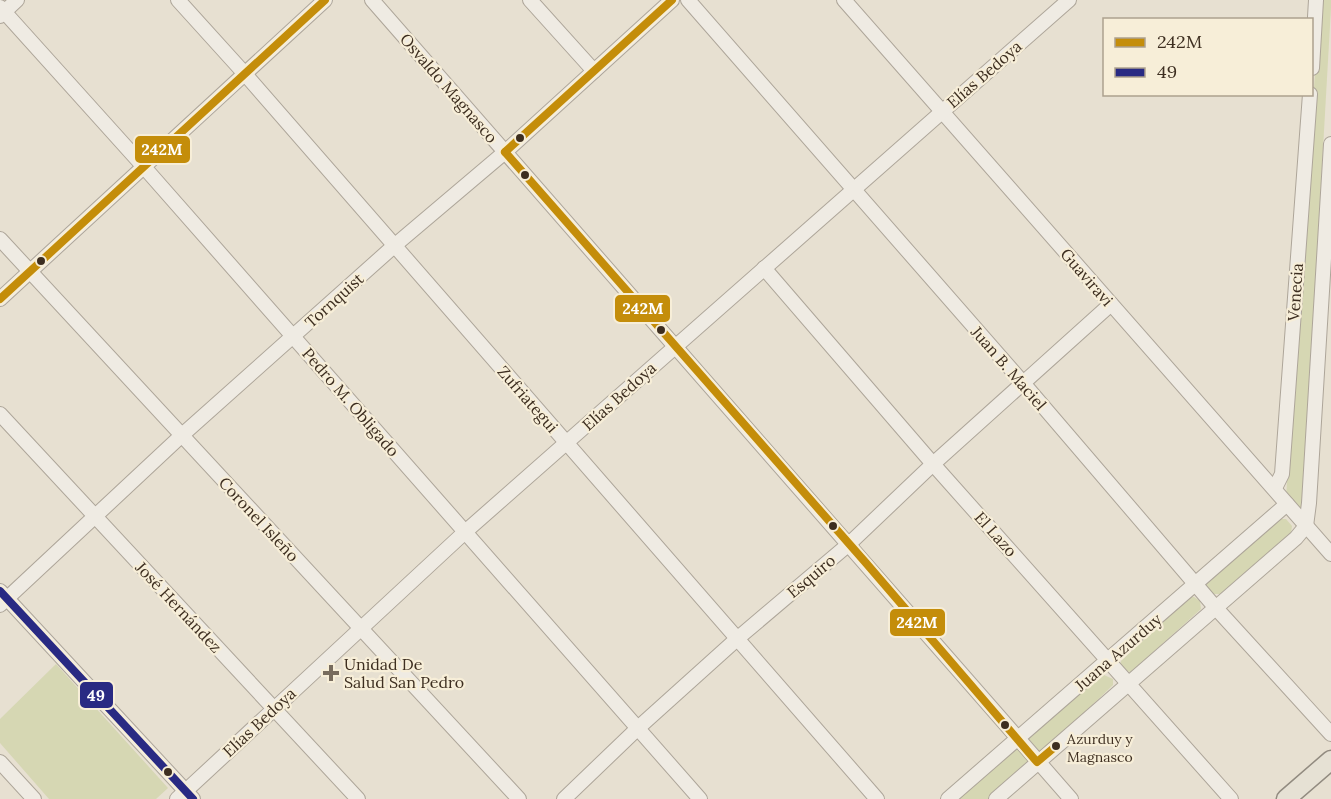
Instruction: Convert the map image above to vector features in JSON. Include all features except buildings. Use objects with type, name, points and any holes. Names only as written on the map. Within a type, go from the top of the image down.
[{"type":"main road","points":[[1286,799],[1331,760]]},
{"type":"street","points":[[1,11],[17,0]]},
{"type":"street","name":"Zufriategui","points":[[178,0],[877,799]]},
{"type":"street","points":[[0,299],[325,0]]},
{"type":"street","name":"Osvaldo Magnasco","points":[[372,0],[1071,799]]},
{"type":"street","points":[[530,0],[594,71]]},
{"type":"street","name":"Tornquist","points":[[2,598],[95,517],[181,436],[394,246],[505,152],[672,0]]},
{"type":"street","name":"Juan B. Maciel","points":[[688,0],[1024,384],[1215,607],[1331,734]]},
{"type":"street","name":"Guaviravi","points":[[844,0],[1331,554]]},
{"type":"street","name":"Elías Bedoya","points":[[185,796],[274,708],[465,532],[1069,0]]},
{"type":"street","points":[[1313,41],[1316,0]]},
{"type":"street","name":"Pedro M. Obligado","points":[[1,11],[144,167],[700,799]]},
{"type":"street","name":"Venecia","points":[[1275,488],[1282,474],[1310,96]]},
{"type":"street","name":"Venecia","points":[[1306,526],[1331,144]]},
{"type":"street","name":"Coronel Isleño","points":[[0,239],[519,799]]},
{"type":"street","name":"El Lazo","points":[[764,268],[933,464],[1231,799]]},
{"type":"street","name":"Esquiro","points":[[564,799],[638,728],[738,638],[849,544],[933,464],[1111,304]]},
{"type":"street","name":"José Hernández","points":[[0,414],[358,799]]},
{"type":"street","name":"Juana Azurduy","points":[[948,799],[1287,504]]},
{"type":"street","name":"Juana Azurduy","points":[[996,799],[1296,538],[1306,526]]},
{"type":"street","points":[[2,598],[185,796]]},
{"type":"street","points":[[0,762],[34,799]]},
{"type":"green space","points":[[1320,0],[1331,0],[1331,8],[1303,501],[1301,507],[1296,508],[1286,497]]},
{"type":"green space","points":[[1281,519],[1286,519],[1292,526],[1291,533],[1220,594],[1211,594],[1206,587],[1206,582]]},
{"type":"green space","points":[[1189,597],[1200,601],[1201,609],[1131,672],[1124,671],[1120,666],[1121,661]]},
{"type":"green space","points":[[56,664],[168,788],[156,799],[49,799],[0,743],[0,719]]},
{"type":"green space","points":[[1104,675],[1113,679],[1113,685],[992,799],[956,799],[1020,741]]},
{"type":"transit line","name":"242M","points":[[0,299],[325,0]]},
{"type":"transit line","name":"242M","points":[[505,152],[672,0]]},
{"type":"transit line","name":"242M","points":[[505,152],[866,563],[1037,762],[1056,746]]},
{"type":"transit line","name":"49","points":[[0,591],[193,799]]},
{"type":"place","name":"Unidad De Salud San Pedro","points":[[331,673]]},
{"type":"place","name":"Azurduy y Magnasco","points":[[1056,746]]}]
